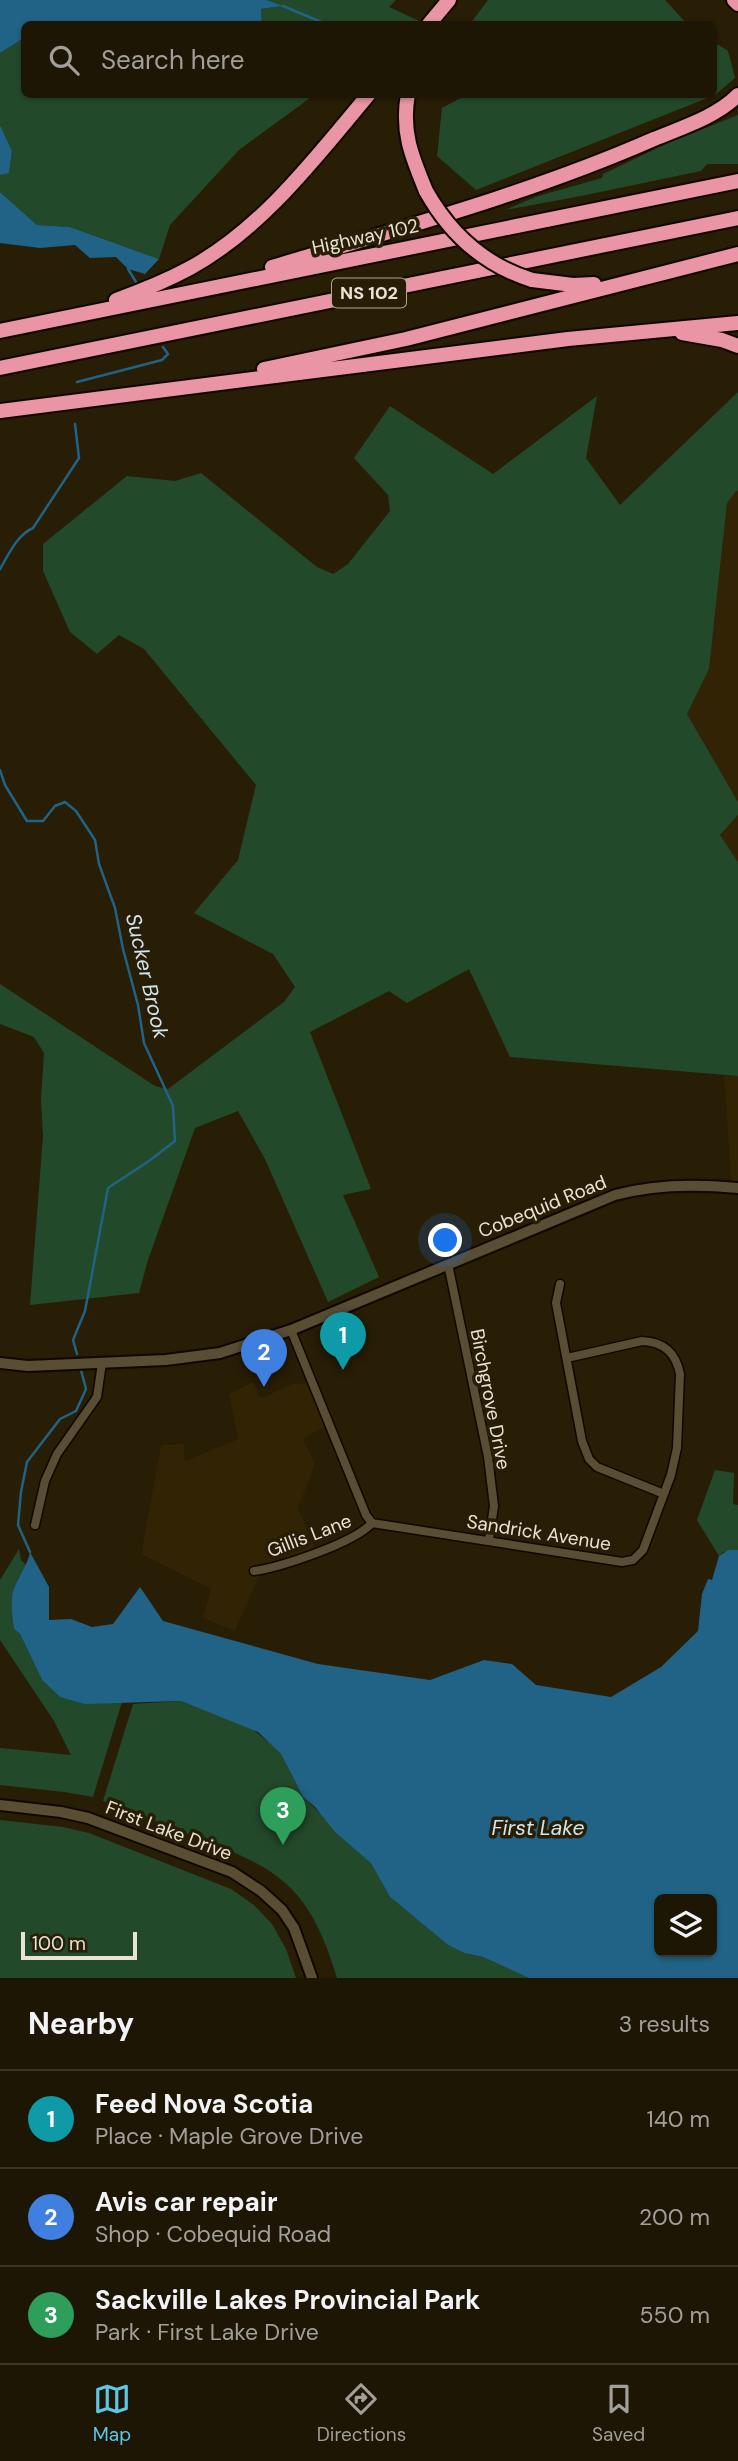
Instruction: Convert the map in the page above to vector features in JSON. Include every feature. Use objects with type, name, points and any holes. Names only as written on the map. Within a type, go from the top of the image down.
[{"type":"highway","points":[[433,21],[449,0]]},
{"type":"highway","points":[[734,0],[738,4]]},
{"type":"highway","points":[[183,294],[433,220],[537,185],[618,155],[719,111],[738,95]]},
{"type":"highway","points":[[78,314],[159,283],[192,267],[233,240],[269,208],[365,98]]},
{"type":"highway","points":[[407,98],[408,146],[426,191],[437,210],[467,245],[501,268],[532,280],[573,285],[593,284],[657,273]]},
{"type":"highway","name":"Highway 102","points":[[0,331],[738,181]]},
{"type":"highway","name":"NS 102","points":[[0,368],[738,218]]},
{"type":"highway","points":[[160,391],[405,340],[738,254]]},
{"type":"highway","points":[[0,411],[555,340],[738,323]]},
{"type":"highway","points":[[670,329],[738,346]]},
{"type":"main road","name":"Cobequid Road","points":[[0,1363],[28,1366],[175,1360],[220,1353],[291,1330],[615,1195],[638,1188],[691,1185],[738,1188]]},
{"type":"main road","name":"First Lake Drive","points":[[0,1805],[51,1810],[88,1818],[232,1872],[261,1891],[282,1910],[295,1928],[312,1978]]},
{"type":"street","name":"Birchgrove Drive","points":[[448,1264],[488,1457],[494,1506],[489,1540]]},
{"type":"street","points":[[559,1284],[556,1303],[582,1441],[589,1459],[597,1467],[664,1494]]},
{"type":"street","points":[[291,1330],[369,1519]]},
{"type":"street","name":"Sandrick Avenue","points":[[369,1519],[627,1562],[638,1556],[643,1550],[671,1475],[677,1448],[680,1374],[678,1363],[663,1345],[642,1341],[567,1357]]},
{"type":"street","points":[[35,1525],[45,1481],[57,1454],[97,1397],[102,1363]]},
{"type":"street","name":"Gillis Lane","points":[[254,1571],[279,1567],[350,1538],[366,1530],[369,1519]]},
{"type":"shaded area","points":[[736,491],[738,802],[687,714],[709,669],[727,503]]},
{"type":"shaded area","points":[[738,815],[738,862],[720,835]]},
{"type":"shaded area","points":[[724,1076],[738,1076],[738,1193],[732,1192]]},
{"type":"shaded area","points":[[253,1382],[261,1398],[294,1383],[310,1384],[326,1426],[303,1439],[315,1464],[298,1508],[316,1551],[282,1565],[264,1565],[235,1631],[203,1618],[211,1589],[141,1554],[161,1445],[184,1444],[185,1461],[238,1439],[229,1394]]},
{"type":"green space","points":[[267,0],[396,0],[389,7],[419,21],[262,21],[261,9],[282,6]]},
{"type":"green space","points":[[488,0],[665,0],[684,21],[472,21]]},
{"type":"green space","points":[[21,40],[21,98],[310,98],[239,150],[170,225],[159,259],[70,227],[37,225],[0,192],[0,175],[9,172],[12,151],[0,125],[0,53]]},
{"type":"green space","points":[[717,44],[728,51],[735,78],[717,93]]},
{"type":"green space","points":[[460,98],[707,98],[476,190],[437,156],[442,108]]},
{"type":"green space","points":[[738,115],[738,164],[707,164],[701,171],[505,210],[538,196],[602,178],[603,174],[670,142]]},
{"type":"green space","points":[[738,392],[738,491],[727,503],[709,669],[687,714],[738,802],[738,815],[720,835],[738,862],[738,1076],[510,1057],[469,969],[407,1003],[389,991],[310,1032],[371,1189],[343,1195],[379,1277],[328,1302],[265,1159],[238,1111],[195,1128],[139,1293],[30,1305],[43,1136],[41,1099],[44,1053],[34,1037],[0,1024],[0,984],[155,1086],[168,1089],[284,1002],[295,987],[273,954],[194,913],[238,860],[256,785],[144,649],[119,635],[97,654],[70,632],[43,571],[43,544],[127,476],[175,481],[201,473],[317,567],[333,574],[348,564],[390,511],[388,495],[354,458],[390,406],[493,474],[597,396],[586,458],[620,505]]},
{"type":"green space","points":[[715,1470],[734,1473],[733,1504],[738,1505],[738,1550],[723,1552],[719,1556],[697,1520]]},
{"type":"green space","points":[[19,1549],[21,1560],[28,1567],[15,1587],[14,1629],[20,1634],[42,1680],[60,1697],[122,1702],[93,1797],[0,1785],[0,1748],[71,1755],[54,1721],[0,1640],[0,1580]]},
{"type":"green space","points":[[181,1701],[252,1729],[272,1745],[281,1754],[303,1797],[371,1862],[390,1897],[448,1945],[529,1978],[337,1978],[315,1922],[302,1901],[269,1871],[223,1848],[103,1801],[133,1704]]},
{"type":"green space","points":[[0,1820],[63,1827],[89,1833],[231,1889],[254,1905],[272,1924],[286,1949],[296,1978],[0,1978]]},
{"type":"water","points":[[0,0],[267,0],[283,6],[261,9],[262,21],[21,21],[21,40],[0,53]]},
{"type":"water","points":[[0,125],[12,151],[9,173],[0,175]]},
{"type":"water","points":[[0,192],[37,225],[70,227],[159,259],[145,274],[128,269],[116,257],[90,258],[75,245],[40,248],[0,243]]},
{"type":"water","name":"First Lake","points":[[728,1550],[738,1550],[738,1978],[529,1978],[448,1945],[390,1897],[371,1863],[335,1832],[315,1807],[303,1797],[281,1754],[258,1732],[181,1701],[85,1704],[60,1697],[42,1680],[20,1634],[14,1629],[12,1611],[14,1588],[30,1552],[49,1587],[49,1620],[71,1619],[92,1627],[113,1624],[140,1587],[163,1621],[318,1664],[430,1680],[484,1660],[512,1664],[536,1685],[611,1697],[661,1667],[698,1631],[702,1594],[708,1579],[712,1580],[719,1556]]},
{"type":"waterway","points":[[283,6],[319,21]]},
{"type":"waterway","name":"Sucker Brook","points":[[128,269],[136,282]]},
{"type":"waterway","name":"Sucker Brook","points":[[77,382],[162,360],[168,354],[163,347]]},
{"type":"waterway","name":"Sucker Brook","points":[[0,569],[18,540],[33,528],[79,458],[75,424]]},
{"type":"waterway","name":"Sucker Brook","points":[[0,770],[5,785],[27,821],[43,821],[55,806],[65,802],[76,811],[95,840],[99,864],[115,908],[138,1005],[144,1043],[173,1106],[175,1141],[108,1188],[85,1311],[73,1340],[77,1354]]},
{"type":"waterway","name":"Sucker Brook","points":[[30,1552],[18,1525],[27,1462],[60,1419],[76,1411],[86,1389],[81,1370]]},
{"type":"place","name":"Feed Nova Scotia","points":[[343,1370]]},
{"type":"place","name":"Avis car repair","points":[[264,1387]]},
{"type":"place","name":"Sackville Lakes Provincial Park","points":[[283,1845]]}]
